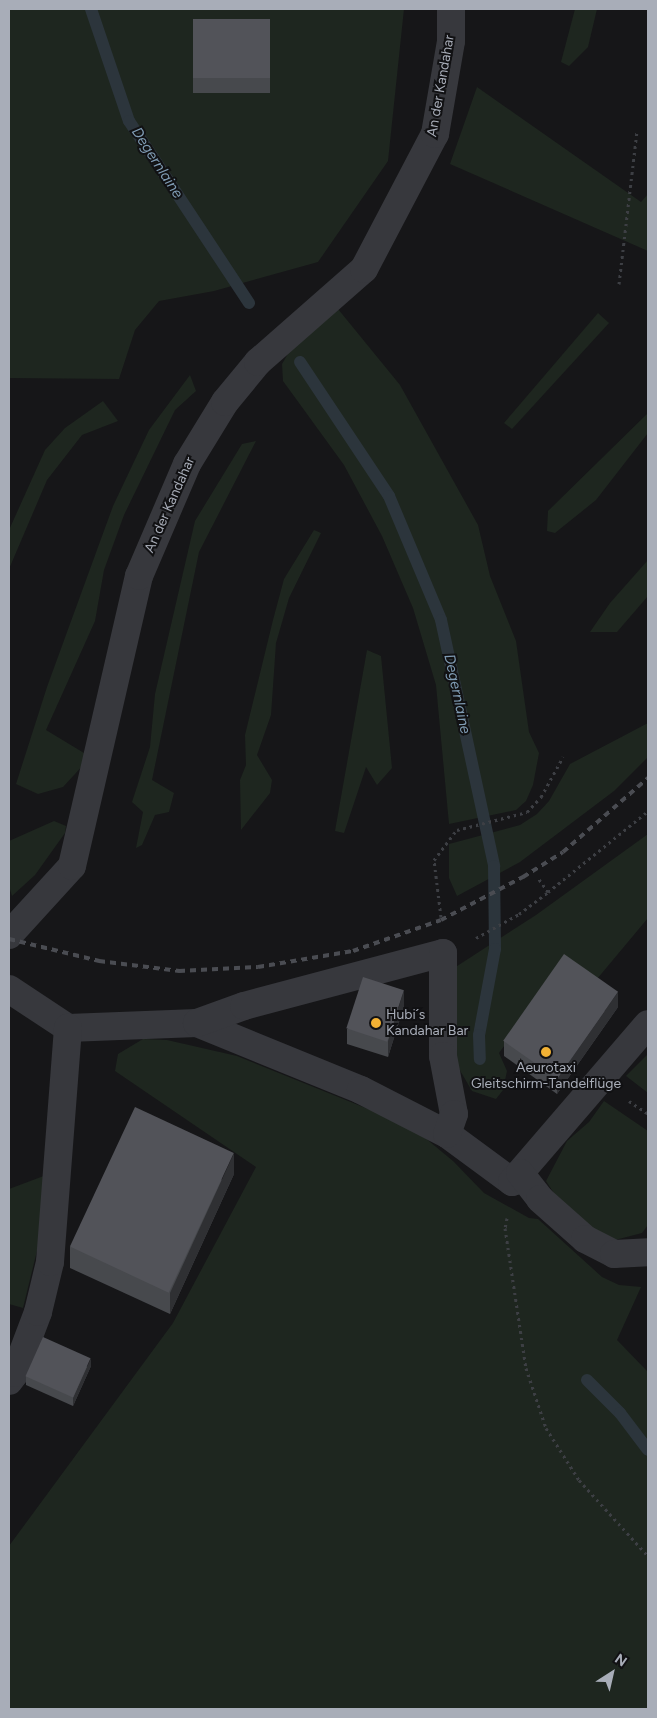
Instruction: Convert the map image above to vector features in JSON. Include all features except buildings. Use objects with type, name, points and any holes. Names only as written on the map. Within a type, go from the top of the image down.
[{"type":"street","name":"An der Kandahar","points":[[9,935],[72,866],[139,576],[187,464],[225,402],[258,362],[321,309],[364,269],[435,134],[451,41],[452,9]]},
{"type":"street","points":[[13,997],[68,1028],[197,1023],[244,1006],[443,953],[443,1056],[454,1114],[447,1134]]},
{"type":"street","points":[[197,1023],[361,1090],[447,1134],[516,1178],[585,1239],[614,1254],[648,1252]]},
{"type":"street","points":[[516,1178],[648,1024]]},
{"type":"street","points":[[9,1381],[15,1373],[38,1312],[50,1262],[68,1028]]},
{"type":"path","points":[[619,284],[637,130]]},
{"type":"path","points":[[443,953],[434,860],[457,830],[527,812],[541,797],[563,757]]},
{"type":"path","points":[[476,938],[518,914],[548,892],[648,811]]},
{"type":"path","points":[[539,879],[548,892]]},
{"type":"path","points":[[516,1178],[505,1228],[526,1368],[546,1428],[579,1480],[648,1556]]},
{"type":"shaded area","points":[[9,9],[404,9],[388,161],[318,262],[214,291],[159,301],[135,330],[119,379],[9,378]]},
{"type":"shaded area","points":[[575,9],[597,9],[588,47],[569,66],[561,62]]},
{"type":"shaded area","points":[[477,87],[641,202],[648,194],[648,251],[450,164]]},
{"type":"shaded area","points":[[338,309],[400,385],[478,525],[490,576],[516,641],[529,732],[539,753],[533,785],[526,801],[516,810],[449,824],[436,685],[413,608],[382,536],[344,465],[283,381],[282,364],[293,345]]},
{"type":"shaded area","points":[[598,313],[609,323],[512,429],[504,423]]},
{"type":"shaded area","points":[[190,375],[196,391],[175,410],[124,515],[104,570],[95,621],[46,730],[84,753],[86,762],[63,787],[38,794],[16,784],[47,687],[113,506],[149,430]]},
{"type":"shaded area","points":[[103,401],[118,421],[82,435],[47,480],[9,569],[9,530],[45,450],[65,428]]},
{"type":"shaded area","points":[[648,413],[648,433],[596,500],[555,533],[547,531],[548,511]]},
{"type":"shaded area","points":[[256,441],[199,552],[152,780],[174,793],[169,812],[155,815],[142,845],[136,848],[143,812],[132,802],[150,747],[155,694],[195,521],[242,444]]},
{"type":"shaded area","points":[[314,530],[321,533],[289,598],[276,643],[271,715],[257,755],[272,780],[270,793],[241,830],[240,780],[246,765],[245,735],[284,579]]},
{"type":"shaded area","points":[[648,560],[648,596],[617,632],[590,632],[610,603]]},
{"type":"shaded area","points":[[367,650],[381,656],[392,768],[377,785],[366,767],[344,833],[335,831]]},
{"type":"shaded area","points":[[648,723],[648,757],[614,791],[520,862],[457,896],[449,878],[449,844],[520,825],[537,814],[549,801],[570,764]]},
{"type":"shaded area","points":[[54,821],[66,826],[65,833],[35,875],[12,896],[9,886],[9,841]]},
{"type":"shaded area","points":[[648,834],[648,918],[592,985],[563,966],[499,1053],[507,1071],[503,1090],[496,1099],[472,1091],[451,1055],[451,970],[536,915]]},
{"type":"shaded area","points":[[143,1039],[167,1040],[237,1056],[373,1111],[424,1137],[453,1161],[484,1193],[529,1218],[538,1219],[602,1277],[619,1285],[641,1287],[617,1340],[648,1372],[648,1709],[9,1709],[9,1546],[173,1323],[256,1167],[115,1071],[118,1054]]},
{"type":"shaded area","points":[[648,1054],[648,1093],[626,1076]]},
{"type":"shaded area","points":[[604,1101],[648,1131],[648,1225],[642,1233],[615,1240],[589,1229],[561,1204],[546,1181],[567,1141],[589,1122]]},
{"type":"shaded area","points":[[49,1174],[47,1210],[23,1308],[9,1304],[9,1189]]},
{"type":"waterway","name":"Degernlaine","points":[[91,9],[129,121],[249,303]]},
{"type":"waterway","name":"Degernlaine","points":[[300,362],[389,496],[441,620],[494,866],[495,949],[479,1035],[480,1059]]},
{"type":"waterway","name":"Degernlaine","points":[[587,1380],[620,1413],[648,1450]]},
{"type":"railway","points":[[9,939],[99,961],[179,971],[258,967],[353,951],[441,920],[523,877],[563,852],[648,778]]},
{"type":"place","name":"Hubi´s Kandahar Bar","points":[[376,1023]]},
{"type":"place","name":"Aeurotaxi Gleitschirm-Tandelflüge","points":[[546,1052]]}]
